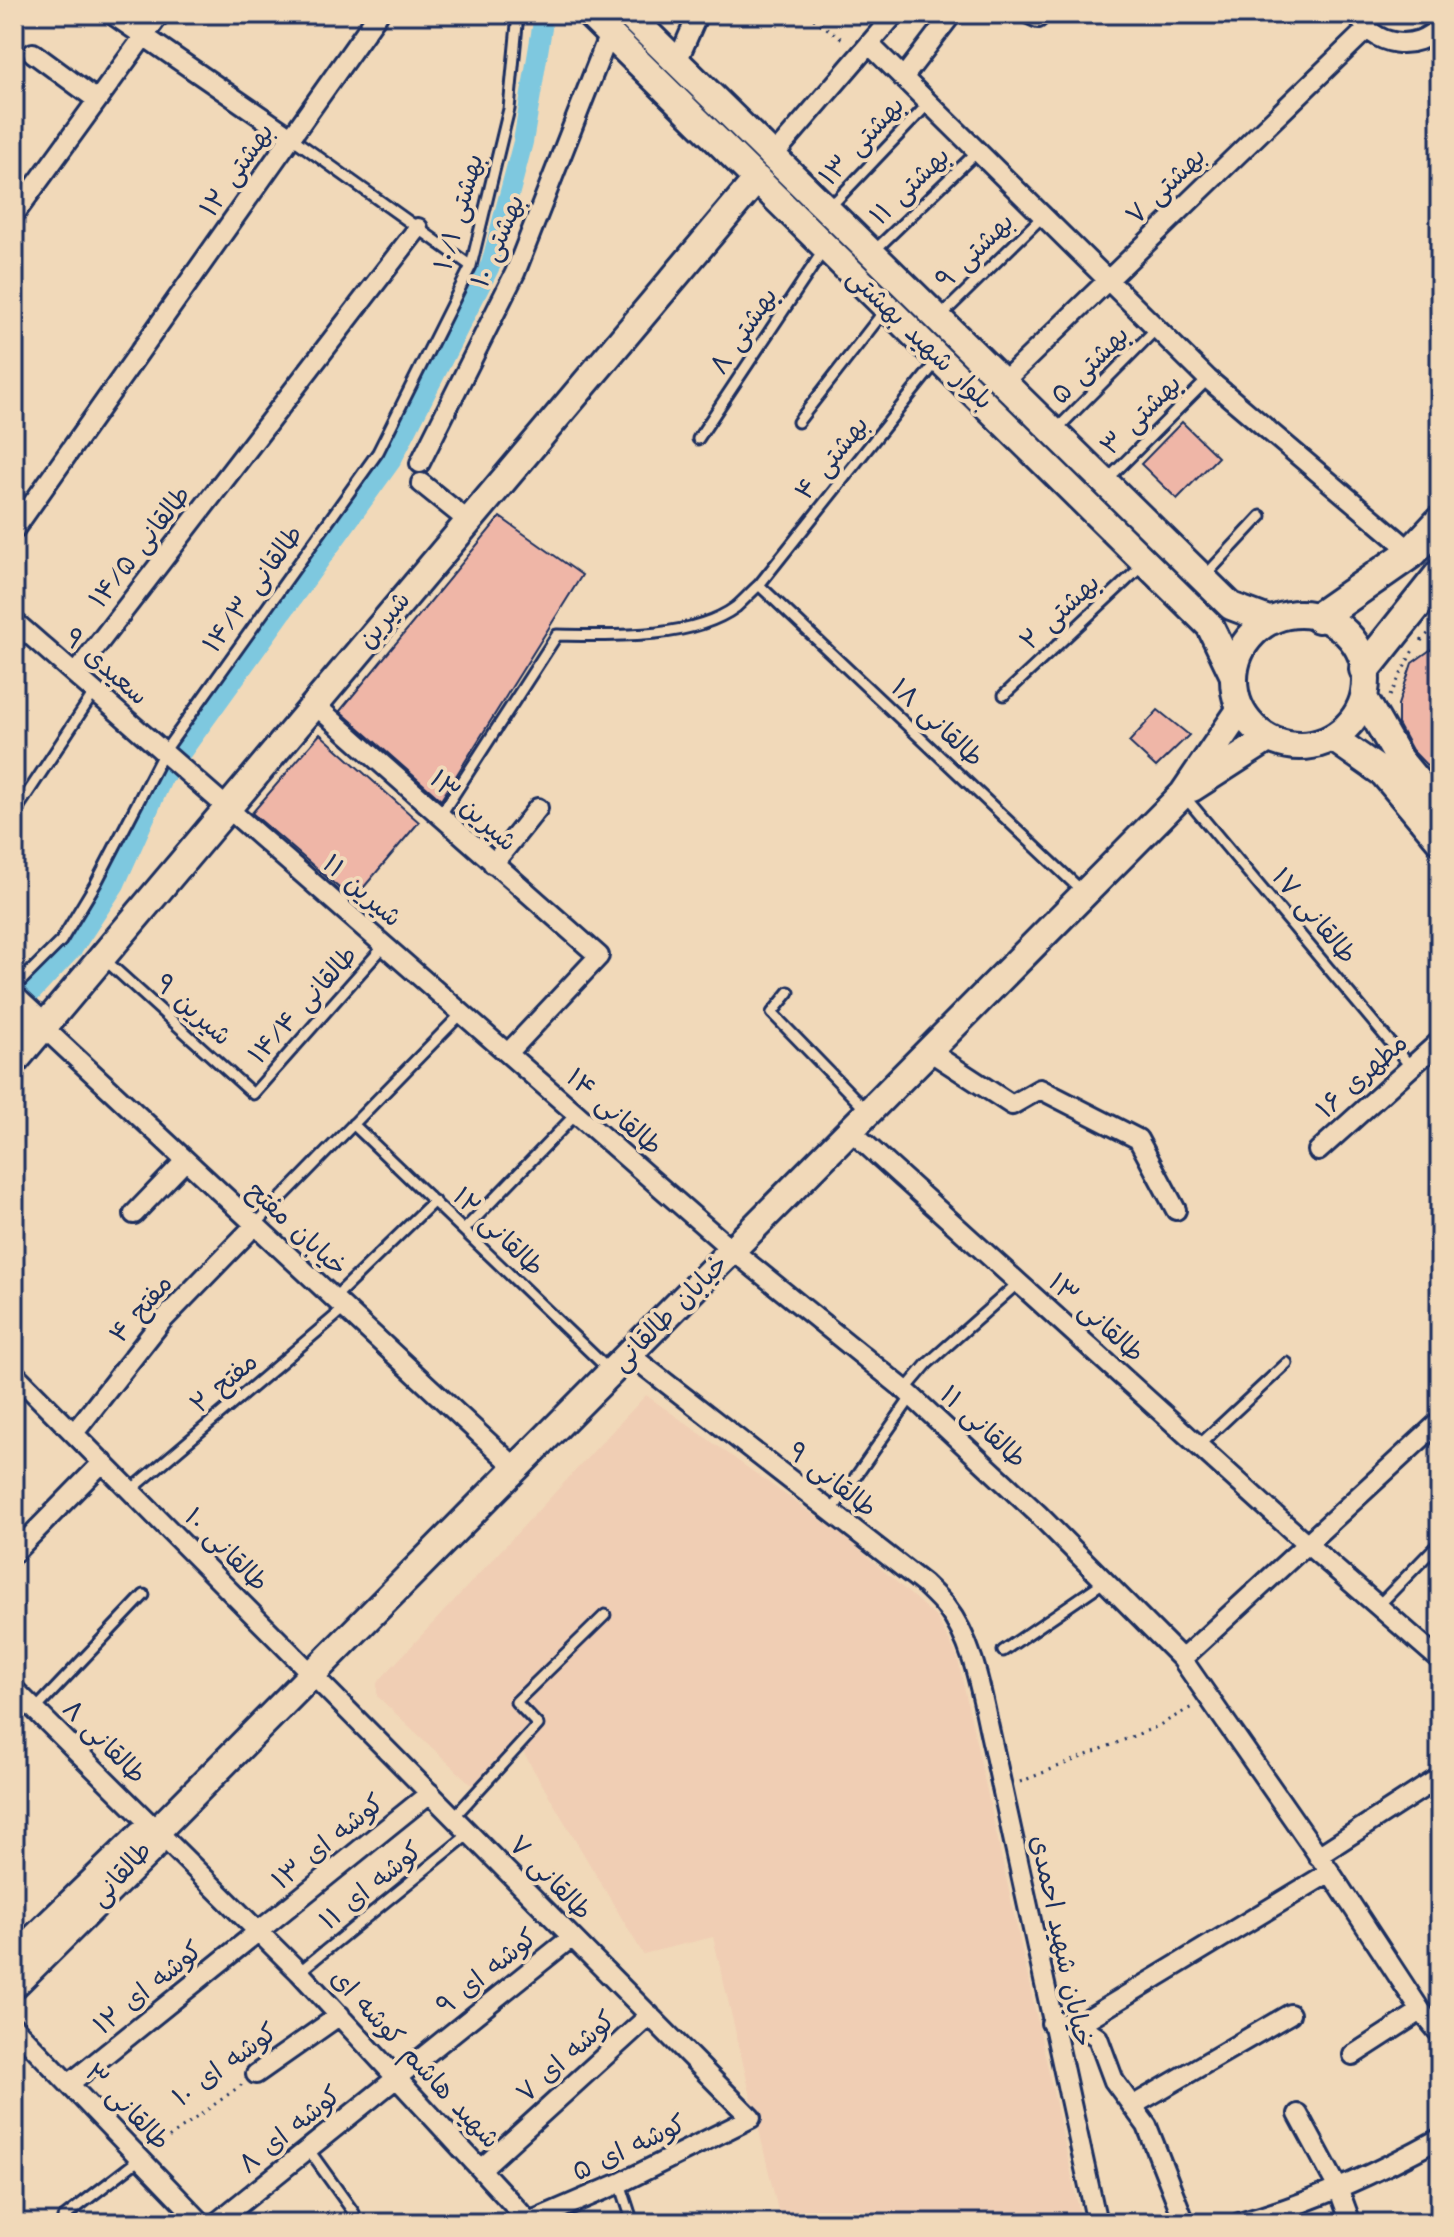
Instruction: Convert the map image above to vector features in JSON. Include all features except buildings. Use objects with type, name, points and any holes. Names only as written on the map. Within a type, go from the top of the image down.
[{"type":"main road","name":"بلوار شهید بهشتی","points":[[589,14],[1147,561],[1210,626],[1234,676]]},
{"type":"main road","name":"بلوار شهید بهشتی","points":[[628,14],[1231,606],[1271,621]]},
{"type":"main road","name":"شیرین","points":[[14,1062],[757,179]]},
{"type":"main road","points":[[1319,617],[1412,552],[1440,522]]},
{"type":"main road","points":[[1412,552],[1407,564],[1411,575],[1420,581],[1438,576]]},
{"type":"main road","points":[[1438,576],[1364,684],[1357,714],[1333,738],[1301,747],[1268,739],[1252,726],[1240,710],[1234,676],[1237,659],[1245,643],[1271,621],[1287,615],[1319,617],[1336,624],[1350,636],[1360,651],[1364,684],[1377,721],[1399,759],[1440,809]]},
{"type":"main road","points":[[1183,794],[1240,710]]},
{"type":"main road","points":[[1333,738],[1383,773],[1440,841]]},
{"type":"main road","points":[[1183,794],[1268,739]]},
{"type":"main road","name":"خیابان طالقانی","points":[[157,1831],[1183,794]]},
{"type":"main road","points":[[14,1000],[43,1027]]},
{"type":"main road","name":"طالقانی","points":[[14,1958],[141,1835],[157,1831],[153,1847],[14,1985]]},
{"type":"street","points":[[112,14],[292,138]]},
{"type":"street","points":[[14,215],[160,14]]},
{"type":"street","name":"بهشتی ۱۲","points":[[14,530],[378,14]]},
{"type":"street","points":[[677,62],[698,14]]},
{"type":"street","points":[[773,156],[895,14]]},
{"type":"street","points":[[903,78],[952,14]]},
{"type":"street","points":[[1362,21],[1377,37],[1401,44],[1426,38],[1440,26]]},
{"type":"street","name":"بهشتی ۷","points":[[1003,382],[1362,21]]},
{"type":"street","name":"بهشتی ۱۰","points":[[420,463],[515,273],[609,34]]},
{"type":"street","points":[[865,48],[929,103],[1208,379],[1412,552]]},
{"type":"street","points":[[33,53],[97,100]]},
{"type":"street","name":"طالقانی ۱۴/۵","points":[[75,674],[418,228]]},
{"type":"street","points":[[421,483],[467,520]]},
{"type":"street","name":"سعیدی ۹","points":[[14,621],[194,779]]},
{"type":"street","name":"شیرین ۱۳","points":[[314,704],[599,956],[508,1053]]},
{"type":"street","name":"شیرین ۱۱","points":[[194,779],[462,1013]]},
{"type":"street","points":[[493,864],[538,808]]},
{"type":"street","name":"طالقانی ۱۴","points":[[462,1013],[732,1250]]},
{"type":"street","name":"خیابان مفتح","points":[[43,1027],[516,1468]]},
{"type":"street","name":"مطهری ۱۶","points":[[1318,1151],[1440,1041]]},
{"type":"street","points":[[929,1051],[1012,1105],[1040,1089],[1138,1139],[1176,1210]]},
{"type":"street","name":"طالقانی ۱۳","points":[[859,1121],[1018,1283],[1440,1660]]},
{"type":"street","points":[[134,1214],[185,1161]]},
{"type":"street","name":"مفتح ۴","points":[[74,1433],[161,1322],[255,1225]]},
{"type":"street","name":"طالقانی ۱۱","points":[[732,1250],[908,1393],[1038,1514],[1182,1659],[1330,1872],[1421,2011],[1440,2034]]},
{"type":"street","name":"طالقانی ۹","points":[[620,1363],[831,1512],[924,1584],[947,1608],[965,1641],[975,1670]]},
{"type":"street","name":"طالقانی ۱۰","points":[[14,1373],[313,1674]]},
{"type":"street","points":[[1182,1659],[1440,1421]]},
{"type":"street","points":[[14,1553],[103,1462]]},
{"type":"street","name":"خیابان شهید احمدی","points":[[975,1670],[1097,2223]]},
{"type":"street","name":"طالقانی ۷","points":[[313,1674],[751,2118]]},
{"type":"street","name":"طالقانی ۸","points":[[14,1689],[260,1931]]},
{"type":"street","points":[[1318,1856],[1440,1777]]},
{"type":"street","name":"کوشه ای ۱۳","points":[[260,1931],[430,1793]]},
{"type":"street","points":[[1051,2023],[1079,2024],[1330,1872]]},
{"type":"street","name":"شهید هاشم کوشه ای","points":[[260,1931],[528,2223]]},
{"type":"street","name":"کوشه ای ۱۲","points":[[69,2084],[260,1931]]},
{"type":"street","name":"کوشه ای ۹","points":[[397,2077],[572,1937]]},
{"type":"street","points":[[1353,2055],[1421,2011]]},
{"type":"street","points":[[1132,2106],[1290,2014]]},
{"type":"street","name":"کوشه ای ۱۰","points":[[256,2074],[340,2015]]},
{"type":"street","name":"کوشه ای ۷","points":[[481,2169],[650,2015]]},
{"type":"street","points":[[1079,2024],[1098,2038],[1114,2081],[1147,2126],[1185,2223]]},
{"type":"street","name":"طالقانی ۳","points":[[14,2027],[202,2223]]},
{"type":"street","name":"کوشه ای ۸","points":[[216,2223],[397,2077]]},
{"type":"street","points":[[1298,2114],[1339,2190],[1351,2223]]},
{"type":"street","name":"کوشه ای ۵","points":[[528,2223],[620,2183],[751,2118]]},
{"type":"street","points":[[1239,2223],[1339,2190],[1440,2138]]},
{"type":"lane","name":"بهشتی ۱۰/۱","points":[[378,452],[471,266],[509,109],[518,14]]},
{"type":"lane","name":"بهشتی ۱۳","points":[[828,210],[929,103]]},
{"type":"lane","points":[[292,138],[471,266]]},
{"type":"lane","name":"بهشتی ۱۱","points":[[872,253],[978,151]]},
{"type":"lane","name":"بهشتی ۹","points":[[938,318],[1043,216]]},
{"type":"lane","name":"بهشتی ۸","points":[[698,439],[826,247]]},
{"type":"lane","points":[[798,422],[887,307]]},
{"type":"lane","name":"بهشتی ۵","points":[[1054,432],[1157,328]]},
{"type":"lane","name":"بهشتی ۴","points":[[440,816],[557,635],[631,636],[697,625],[734,608],[759,585],[939,358]]},
{"type":"lane","name":"بهشتی ۳","points":[[1105,482],[1208,379]]},
{"type":"lane","name":"طالقانی ۱۴/۳","points":[[14,988],[61,941],[96,883],[164,752],[378,452]]},
{"type":"lane","points":[[1203,579],[1261,516]]},
{"type":"lane","name":"بهشتی ۲","points":[[1004,695],[1147,561]]},
{"type":"lane","name":"طالقانی ۱۸","points":[[759,585],[1084,893]]},
{"type":"lane","points":[[14,814],[95,691]]},
{"type":"lane","name":"طالقانی ۱۷","points":[[1183,794],[1411,1067]]},
{"type":"lane","name":"طالقانی ۱۴/۴","points":[[253,1094],[385,945]]},
{"type":"lane","name":"شیرین ۹","points":[[103,957],[253,1094]]},
{"type":"lane","points":[[789,992],[772,1013],[859,1121]]},
{"type":"lane","points":[[255,1225],[462,1013]]},
{"type":"lane","points":[[464,1230],[577,1113]]},
{"type":"lane","name":"طالقانی ۱۲","points":[[353,1124],[464,1230],[620,1363]]},
{"type":"lane","name":"مفتح ۲","points":[[131,1490],[339,1303],[434,1201]]},
{"type":"lane","points":[[831,1512],[927,1364],[1018,1283]]},
{"type":"lane","points":[[1198,1446],[1287,1363]]},
{"type":"lane","points":[[1378,1606],[1440,1542]]},
{"type":"lane","points":[[1003,1651],[1105,1581]]},
{"type":"lane","points":[[35,1710],[144,1595]]},
{"type":"lane","points":[[454,1817],[538,1725],[516,1702],[605,1615]]},
{"type":"lane","name":"کوشه ای ۱۱","points":[[299,1972],[470,1833]]},
{"type":"lane","points":[[308,2149],[354,2213]]},
{"type":"lane","points":[[63,2218],[141,2158]]},
{"type":"lane","points":[[620,2183],[633,2223]]},
{"type":"path","points":[[807,14],[865,48]]},
{"type":"path","points":[[1377,721],[1416,646],[1440,621]]},
{"type":"path","points":[[1002,1789],[1156,1727],[1209,1697]]},
{"type":"path","name":"کوشه ای ۱۰","points":[[141,2158],[256,2074]]},
{"type":"shaded area","points":[[646,1395],[849,1540],[937,1618],[957,1655],[1082,2223],[781,2223],[713,1937],[643,1954],[517,1742],[474,1787],[377,1696],[377,1683]]},
{"type":"waterway","points":[[14,1011],[73,948],[115,884],[162,779],[391,461],[491,264],[523,142],[542,28]]}]
